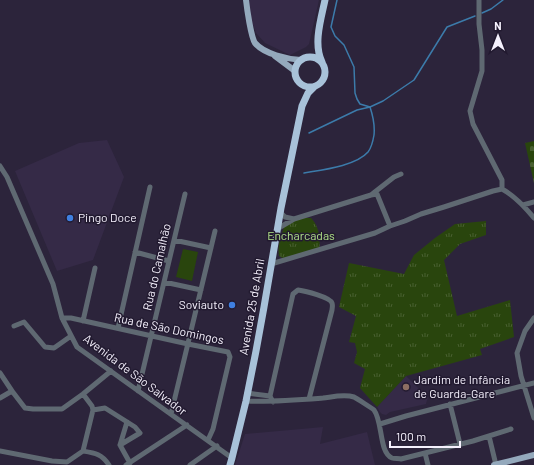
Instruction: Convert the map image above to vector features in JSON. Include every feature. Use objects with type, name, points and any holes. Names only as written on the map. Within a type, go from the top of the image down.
[{"type":"highway","points":[[295,72],[298,63],[310,53],[318,36],[325,0]]},
{"type":"highway","name":"Avenida 25 de Abril","points":[[231,461],[246,397],[264,307],[280,212],[302,106],[308,93],[314,87],[322,83],[325,75],[324,66],[320,59],[318,36]]},
{"type":"highway","points":[[303,59],[314,58],[322,62]]},
{"type":"highway","name":"Avenida 25 de Abril","points":[[295,72],[301,93],[302,106]]},
{"type":"highway","points":[[297,81],[305,87],[314,87]]},
{"type":"main road","points":[[246,0],[254,42],[295,72]]},
{"type":"main road","points":[[272,54],[289,58],[303,59]]},
{"type":"main road","points":[[495,465],[534,455]]},
{"type":"street","points":[[479,0],[482,71],[470,111],[473,124],[502,180],[502,189]]},
{"type":"street","name":"Avenida de São Salvador","points":[[0,166],[7,177],[53,284],[62,318],[77,347],[217,446],[231,461]]},
{"type":"street","points":[[371,195],[394,177],[401,174]]},
{"type":"street","points":[[118,328],[150,187]]},
{"type":"street","points":[[271,264],[375,234],[390,226],[421,214],[502,189],[523,205],[534,218]]},
{"type":"street","name":"Rua do Camalhão","points":[[138,391],[185,194]]},
{"type":"street","points":[[277,229],[294,219],[377,194],[390,226]]},
{"type":"street","points":[[523,205],[534,202]]},
{"type":"street","points":[[280,212],[285,217],[294,219]]},
{"type":"street","points":[[172,414],[215,231]]},
{"type":"street","points":[[174,240],[211,248]]},
{"type":"street","points":[[135,252],[169,261]]},
{"type":"street","points":[[83,321],[95,268]]},
{"type":"street","points":[[164,282],[201,290]]},
{"type":"street","points":[[273,402],[270,396],[294,294],[298,290],[329,299],[332,304],[332,310],[309,399]]},
{"type":"street","name":"Rua de São Domingos","points":[[62,318],[71,318],[228,352],[230,357],[213,429],[208,440]]},
{"type":"street","points":[[534,318],[525,331],[517,353],[521,376],[534,418]]},
{"type":"street","points":[[14,326],[24,322],[44,347],[54,348],[71,336]]},
{"type":"street","points":[[0,373],[25,408],[62,409],[111,371]]},
{"type":"street","points":[[380,424],[450,404],[534,383]]},
{"type":"street","points":[[0,398],[12,391]]},
{"type":"street","points":[[0,451],[52,461],[67,462],[83,451],[93,410],[92,406],[83,394]]},
{"type":"street","points":[[246,397],[270,396]]},
{"type":"street","points":[[246,397],[273,402],[342,396],[354,397],[374,410],[380,424],[383,446],[386,453],[392,458],[401,458],[425,453],[511,429]]},
{"type":"street","points":[[450,404],[460,444]]},
{"type":"street","points":[[93,410],[105,408],[135,426],[140,434],[120,445]]},
{"type":"street","points":[[128,422],[120,445],[128,464],[187,425]]},
{"type":"street","points":[[489,436],[495,465]]},
{"type":"street","points":[[192,465],[217,446]]},
{"type":"street","points":[[83,451],[94,453],[104,458],[109,465]]},
{"type":"street","points":[[425,453],[428,465]]},
{"type":"shaded area","points":[[248,0],[319,0],[309,44],[290,55],[265,43],[256,33],[251,20]]},
{"type":"shaded area","points":[[107,140],[124,177],[93,260],[57,271],[15,171],[79,143]]},
{"type":"shaded area","name":"Jardim de Infância de Guarda-Gare","points":[[406,376],[428,398],[426,404],[390,412],[386,415],[382,414],[377,407]]},
{"type":"shaded area","points":[[323,427],[320,444],[367,432],[375,465],[235,465],[245,434]]},
{"type":"green space","points":[[534,141],[534,183],[525,143]]},
{"type":"green space","name":"Encharcadas","points":[[298,218],[311,218],[314,221],[319,233],[319,250],[286,260],[279,256],[281,236],[285,224]]},
{"type":"green space","points":[[486,221],[486,235],[460,244],[444,260],[457,316],[510,300],[514,337],[480,349],[482,355],[406,376],[377,407],[360,388],[365,369],[354,363],[357,352],[355,343],[349,342],[356,316],[339,307],[349,263],[404,274],[414,255],[455,224]]},
{"type":"green space","points":[[183,249],[198,252],[192,281],[176,277]]},
{"type":"waterway","points":[[304,173],[338,167],[355,161],[363,157],[368,152],[373,139],[374,124],[370,107],[360,104],[357,99],[355,93],[354,67],[344,45],[335,36],[331,27],[337,0]]},
{"type":"waterway","points":[[482,13],[491,9],[503,0]]},
{"type":"waterway","points":[[309,133],[357,110],[370,107],[383,101],[414,80],[447,27],[475,16]]},
{"type":"place","name":"Pingo Doce","points":[[70,218]]},
{"type":"place","name":"Soviauto","points":[[232,305]]},
{"type":"place","name":"Jardim de Infância de Guarda-Gare","points":[[406,387]]}]
